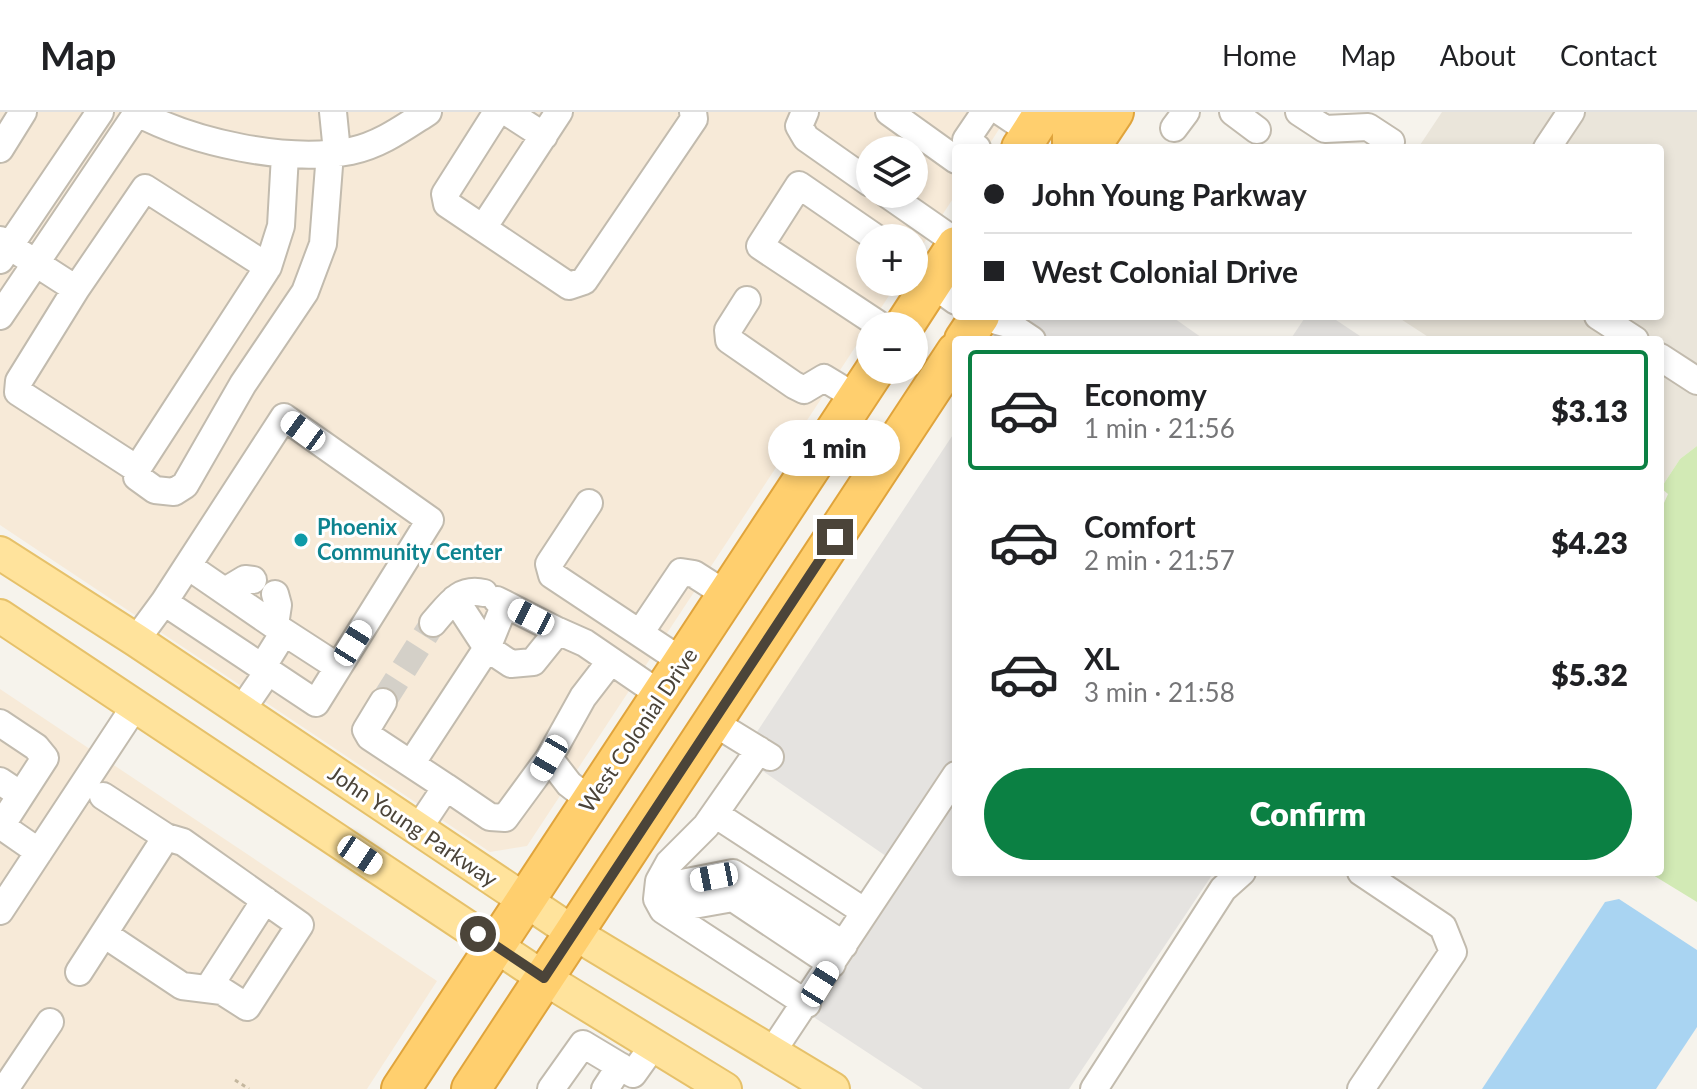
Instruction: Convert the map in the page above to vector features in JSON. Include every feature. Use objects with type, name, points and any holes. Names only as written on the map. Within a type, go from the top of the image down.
[{"type":"highway","points":[[1072,112],[1072,144]]},
{"type":"highway","points":[[1093,144],[1114,112]]},
{"type":"highway","points":[[914,312],[934,286],[952,252]]},
{"type":"highway","points":[[471,1089],[952,358]]},
{"type":"highway","name":"West Colonial Drive","points":[[401,1089],[866,384]]},
{"type":"main road","name":"John Young Parkway","points":[[0,553],[136,640],[574,933],[833,1089]]},
{"type":"main road","points":[[0,576],[29,595],[67,595]]},
{"type":"main road","points":[[0,616],[544,978],[725,1089]]},
{"type":"street","points":[[0,149],[23,112]]},
{"type":"street","points":[[76,289],[36,263],[3,249],[100,112]]},
{"type":"street","points":[[0,316],[136,112],[172,130],[285,155],[334,153],[386,139],[428,112]]},
{"type":"street","points":[[285,155],[281,226],[268,267],[137,469],[137,477],[155,490],[174,492],[185,485],[243,384],[305,292],[323,244],[334,153],[333,112]]},
{"type":"street","points":[[386,139],[401,112]]},
{"type":"street","points":[[483,228],[559,112]]},
{"type":"street","points":[[544,136],[493,114],[445,194],[447,204],[569,286],[584,281],[694,119],[693,112]]},
{"type":"street","points":[[805,112],[799,126],[806,138],[856,173]]},
{"type":"street","points":[[889,112],[956,144]]},
{"type":"street","points":[[969,144],[985,112]]},
{"type":"street","points":[[1233,112],[1257,130]]},
{"type":"street","points":[[1299,112],[1325,129],[1346,120],[1368,127],[1391,142]]},
{"type":"street","points":[[1550,144],[1571,112]]},
{"type":"street","points":[[856,224],[799,185],[760,246],[860,312]]},
{"type":"street","points":[[137,469],[18,392],[19,381],[76,289],[145,188],[268,267]]},
{"type":"street","points":[[906,208],[952,241]]},
{"type":"street","points":[[747,300],[728,330],[729,340],[804,390],[824,378],[856,383]]},
{"type":"street","points":[[994,320],[1008,324],[1026,336]]},
{"type":"street","points":[[1604,320],[1629,336]]},
{"type":"street","points":[[1664,360],[1697,381]]},
{"type":"street","points":[[136,640],[188,566],[284,417],[430,520],[316,703],[164,602]]},
{"type":"street","points":[[589,503],[549,564],[552,575],[683,662]]},
{"type":"street","points":[[188,566],[338,667]]},
{"type":"street","points":[[640,633],[681,572],[694,574],[727,595]]},
{"type":"street","points":[[225,591],[245,579],[264,587],[278,605],[280,628],[266,668],[241,711]]},
{"type":"street","points":[[433,623],[455,599],[472,590],[585,643],[661,695]]},
{"type":"street","points":[[455,599],[487,648],[511,664],[533,662],[558,631]]},
{"type":"street","points":[[411,764],[487,648],[496,599]]},
{"type":"street","points":[[383,702],[366,730],[370,737],[490,817],[505,818],[549,758],[583,697],[610,662]]},
{"type":"street","points":[[0,911],[135,706]]},
{"type":"street","points":[[713,722],[764,754],[715,814],[669,863],[659,881],[657,899],[663,910],[807,1004]]},
{"type":"street","points":[[0,723],[36,747],[45,758],[10,788],[0,826],[39,852]]},
{"type":"street","points":[[549,758],[569,784],[591,801]]},
{"type":"street","points":[[772,1052],[807,1004],[952,781]]},
{"type":"street","points":[[418,829],[446,787]]},
{"type":"street","points":[[103,796],[166,837],[183,842],[300,925],[247,1007],[209,987],[196,990],[182,986],[104,934]]},
{"type":"street","points":[[715,814],[865,912]]},
{"type":"street","points":[[79,972],[166,837]]},
{"type":"street","points":[[1094,1089],[1223,889],[1238,876]]},
{"type":"street","points":[[1361,1089],[1453,952],[1443,927],[1367,876]]},
{"type":"street","points":[[657,899],[688,906],[733,898],[838,955]]},
{"type":"street","points":[[209,987],[265,900]]},
{"type":"street","points":[[5,1089],[50,1022]]},
{"type":"street","points":[[551,1089],[583,1044],[633,1074],[653,1046]]},
{"type":"street","points":[[605,1089],[620,1066]]},
{"type":"path","points":[[235,1080],[249,1089]]},
{"type":"shaded area","points":[[0,112],[1010,112],[990,144],[952,144],[952,200],[928,237],[928,224],[856,224],[856,296],[889,296],[878,312],[856,312],[856,346],[527,846],[490,852],[0,525]]},
{"type":"shaded area","points":[[1442,112],[1697,112],[1697,446],[1680,459],[1664,483],[1664,336],[1427,336],[1402,320],[1664,320],[1664,144],[1421,144]]},
{"type":"shaded area","points":[[1028,320],[1177,320],[1199,336],[1018,336]]},
{"type":"shaded area","points":[[1303,320],[1336,320],[1360,336],[1293,336]]},
{"type":"shaded area","points":[[952,436],[952,876],[1211,876],[1069,1089],[923,1089],[812,1016],[909,872],[741,756]]},
{"type":"shaded area","points":[[0,689],[437,981],[367,1089],[0,1089]]},
{"type":"green space","points":[[1697,446],[1697,902],[1655,876],[1664,876],[1664,503],[1668,494],[1664,491],[1664,483],[1680,459]]},
{"type":"water","points":[[1619,899],[1697,950],[1697,1027],[1656,1089],[1482,1089],[1605,902]]},
{"type":"tunnel","points":[[383,702],[433,623]]},
{"type":"place","name":"Phoenix Community Center","points":[[301,540]]},
{"type":"route","points":[[478,934],[544,978],[835,537]]}]
